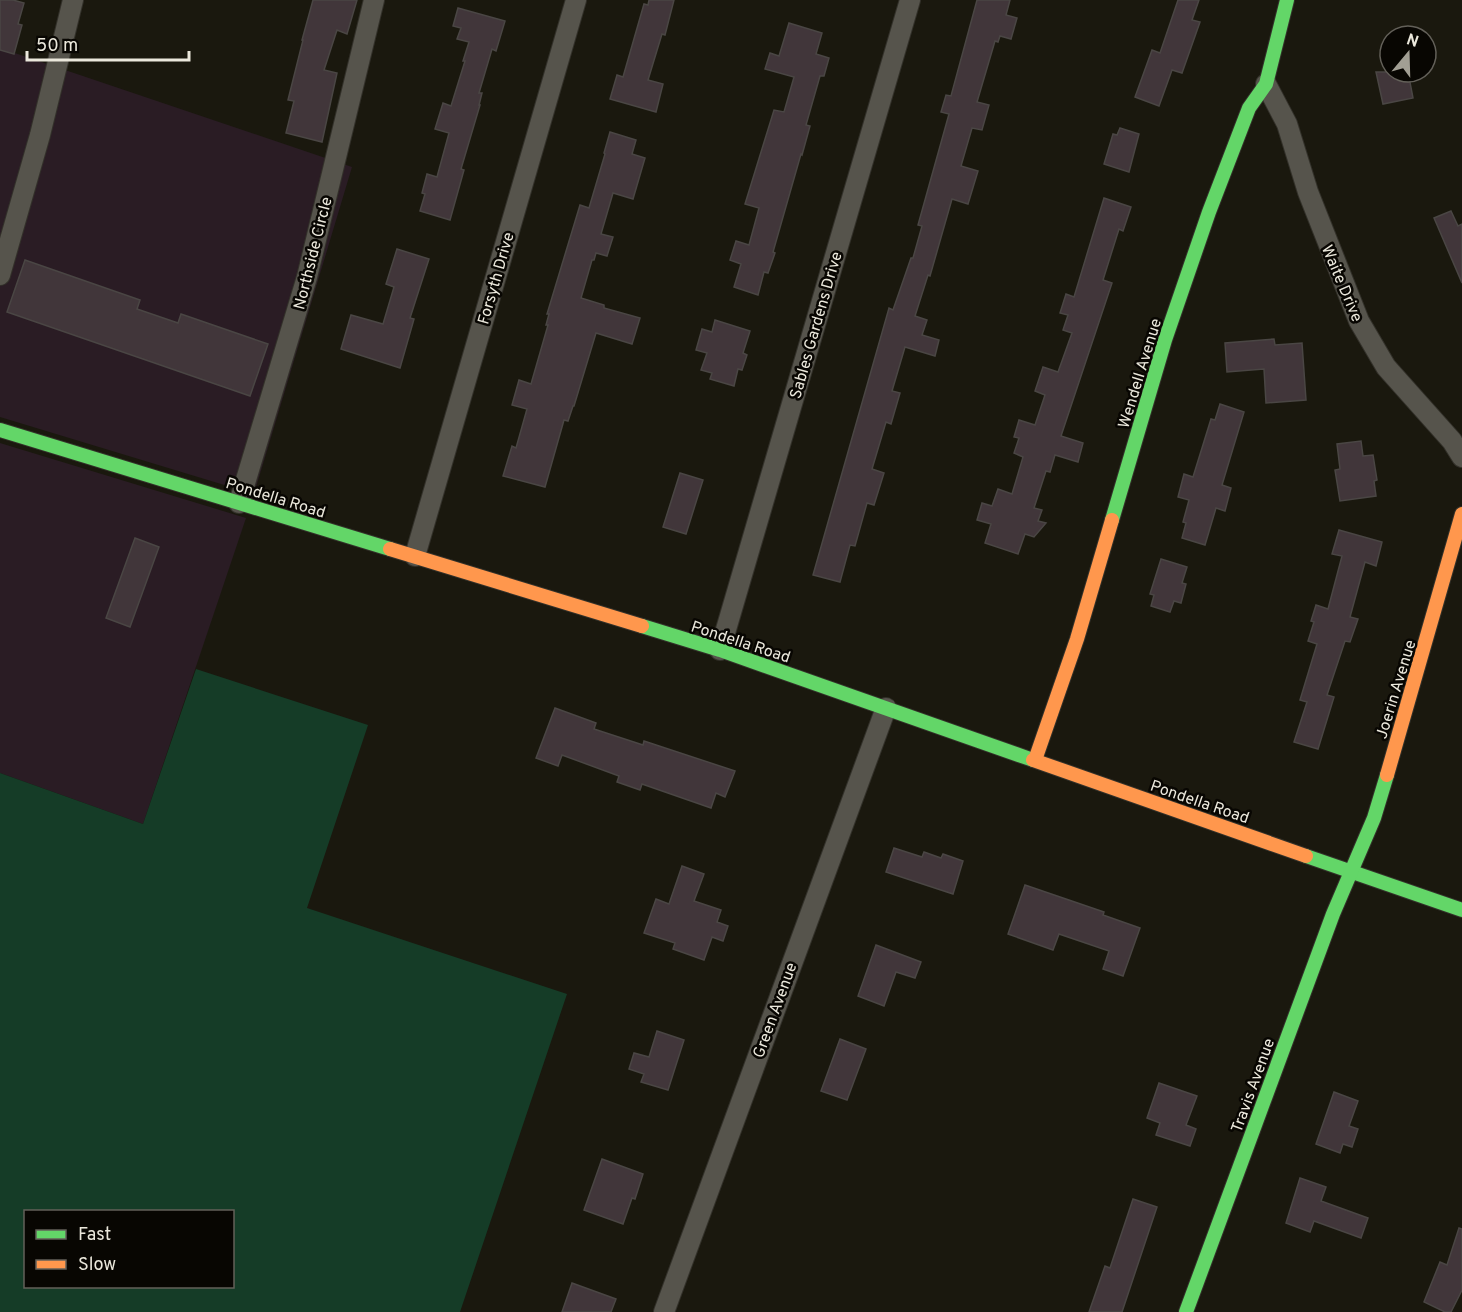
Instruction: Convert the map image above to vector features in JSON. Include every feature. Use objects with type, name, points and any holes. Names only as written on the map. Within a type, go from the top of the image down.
[{"type":"street","points":[[0,275],[40,135],[73,0]]},
{"type":"street","name":"Northside Circle","points":[[239,503],[307,277],[374,0]]},
{"type":"street","name":"Forsyth Drive","points":[[415,556],[576,0]]},
{"type":"street","name":"Sables Gardens Drive","points":[[720,650],[910,0]]},
{"type":"street","name":"Wendell Avenue","points":[[1035,760],[1070,660],[1165,340],[1209,212],[1249,108],[1266,84],[1287,0]]},
{"type":"street","name":"Waite Drive","points":[[1266,84],[1287,124],[1319,224],[1359,321],[1386,367],[1452,441],[1462,457]]},
{"type":"street","name":"Pondella Road","points":[[0,430],[720,650],[1462,910]]},
{"type":"street","name":"Joerin Avenue","points":[[1351,871],[1374,818],[1462,514]]},
{"type":"street","name":"Green Avenue","points":[[664,1312],[885,708]]},
{"type":"street","name":"Travis Avenue","points":[[1186,1312],[1351,871]]},
{"type":"shaded area","points":[[0,48],[352,167],[254,494],[0,417]]},
{"type":"shaded area","points":[[0,443],[246,518],[143,824],[0,773]]},
{"type":"green space","points":[[196,669],[368,725],[307,908],[567,994],[460,1312],[0,1312],[0,773],[143,824]]},
{"type":"building","points":[[0,0],[24,3],[18,24],[22,25],[14,54],[0,50]]},
{"type":"building","points":[[313,0],[357,0],[347,34],[337,30],[324,70],[337,73],[322,142],[286,133],[294,101],[288,100]]},
{"type":"building","points":[[649,0],[674,0],[665,35],[662,34],[648,80],[663,84],[656,112],[610,99],[617,75],[623,77],[644,4],[648,5]]},
{"type":"building","points":[[977,0],[1010,0],[1006,15],[1017,18],[1011,39],[1000,36],[998,42],[995,41],[977,102],[989,105],[982,130],[972,128],[961,166],[978,171],[968,204],[952,199],[930,276],[928,275],[915,316],[927,320],[922,335],[939,340],[935,356],[905,347],[892,391],[900,393],[891,424],[886,422],[872,469],[884,473],[874,505],[867,503],[855,546],[850,545],[840,582],[813,575],[889,308],[893,310],[911,258],[913,258],[922,226],[918,225],[949,114],[941,112],[946,95],[951,96]]},
{"type":"building","points":[[1178,0],[1199,0],[1192,20],[1200,22],[1182,73],[1172,70],[1159,106],[1135,97],[1152,50],[1160,53]]},
{"type":"building","points":[[458,8],[505,21],[496,51],[492,49],[479,93],[482,93],[480,105],[461,169],[464,170],[450,220],[420,211],[427,174],[437,177],[449,133],[435,129],[443,103],[451,106],[469,42],[457,39],[461,28],[453,26]]},
{"type":"building","points":[[789,23],[822,33],[816,54],[829,58],[824,76],[820,76],[806,125],[810,126],[773,252],[775,253],[768,273],[764,272],[758,295],[734,287],[741,264],[730,260],[736,241],[749,245],[759,208],[745,204],[774,110],[784,112],[794,77],[765,69],[770,53],[779,56]]},
{"type":"building","points":[[1379,84],[1410,84],[1413,98],[1383,104]]},
{"type":"building","points":[[1120,128],[1139,134],[1129,172],[1104,164],[1113,134],[1117,135]]},
{"type":"building","points":[[610,132],[636,140],[632,154],[645,158],[633,199],[613,193],[601,234],[613,237],[607,256],[596,253],[592,260],[581,298],[604,305],[604,308],[640,318],[632,344],[596,333],[574,406],[568,421],[564,420],[545,487],[503,476],[512,446],[516,448],[527,409],[512,405],[519,380],[531,384],[548,325],[546,325],[549,314],[547,314],[580,205],[589,208]]},
{"type":"building","points":[[1104,198],[1131,207],[1123,231],[1119,229],[1103,280],[1112,283],[1061,436],[1083,443],[1078,462],[1055,455],[1050,472],[1046,471],[1034,508],[1042,510],[1038,521],[1046,523],[1034,537],[1025,534],[1018,554],[985,543],[991,524],[977,520],[982,503],[992,506],[998,489],[1012,494],[1023,457],[1014,453],[1019,438],[1014,437],[1019,420],[1035,425],[1045,395],[1035,391],[1043,367],[1058,372],[1072,333],[1063,330],[1068,315],[1060,313],[1066,294],[1074,297]]},
{"type":"building","points":[[1451,211],[1458,226],[1462,224],[1462,283],[1434,218]]},
{"type":"building","points":[[397,249],[429,259],[410,318],[414,319],[400,368],[341,349],[351,315],[383,324],[394,287],[386,284]]},
{"type":"building","points":[[25,260],[140,300],[137,309],[178,323],[181,314],[268,344],[250,396],[7,312]]},
{"type":"building","points":[[715,320],[750,331],[743,353],[747,355],[742,370],[738,369],[734,386],[710,379],[712,373],[701,370],[707,353],[696,350],[702,329],[712,332]]},
{"type":"building","points":[[1274,339],[1275,345],[1302,343],[1306,400],[1266,403],[1264,369],[1227,372],[1225,343]]},
{"type":"building","points":[[1220,404],[1244,412],[1222,485],[1231,488],[1225,511],[1216,508],[1205,545],[1182,538],[1186,523],[1183,522],[1189,500],[1178,497],[1184,474],[1193,477],[1211,419],[1215,420]]},
{"type":"building","points":[[1361,441],[1363,456],[1373,455],[1377,480],[1374,481],[1376,496],[1340,501],[1335,470],[1340,469],[1337,444]]},
{"type":"building","points":[[680,473],[703,480],[686,534],[663,527]]},
{"type":"building","points":[[1339,530],[1382,542],[1376,566],[1365,562],[1350,617],[1358,619],[1350,642],[1345,641],[1327,695],[1334,697],[1318,749],[1294,742],[1307,702],[1300,700],[1317,644],[1308,641],[1314,622],[1311,621],[1316,605],[1328,609],[1342,556],[1332,554]]},
{"type":"building","points":[[135,538],[159,547],[130,627],[106,618]]},
{"type":"building","points":[[1161,559],[1187,567],[1182,583],[1186,584],[1181,603],[1174,601],[1170,612],[1151,606],[1154,595],[1150,594]]},
{"type":"building","points":[[555,708],[596,723],[594,729],[643,745],[644,741],[735,771],[725,797],[716,793],[711,808],[642,784],[640,790],[617,782],[619,776],[562,755],[558,766],[536,758]]},
{"type":"building","points":[[894,848],[922,857],[924,852],[941,858],[943,854],[963,861],[953,894],[886,872]]},
{"type":"building","points":[[682,866],[704,874],[694,901],[721,910],[717,922],[728,926],[723,941],[712,937],[704,960],[673,949],[675,943],[644,933],[656,899],[669,904]]},
{"type":"building","points":[[1025,885],[1104,912],[1103,915],[1140,928],[1123,976],[1103,969],[1109,951],[1059,934],[1053,950],[1008,934]]},
{"type":"building","points":[[876,945],[921,962],[915,978],[896,972],[884,1006],[858,996]]},
{"type":"building","points":[[657,1031],[684,1040],[668,1090],[641,1082],[644,1074],[629,1069],[634,1053],[649,1057]]},
{"type":"building","points":[[840,1039],[866,1049],[847,1100],[821,1091]]},
{"type":"building","points":[[1159,1083],[1197,1096],[1186,1125],[1196,1129],[1190,1146],[1156,1135],[1160,1123],[1147,1118]]},
{"type":"building","points":[[1334,1092],[1358,1101],[1349,1126],[1358,1129],[1352,1147],[1343,1144],[1340,1153],[1316,1144]]},
{"type":"building","points":[[602,1159],[643,1174],[635,1199],[632,1198],[623,1224],[584,1210]]},
{"type":"building","points":[[1300,1178],[1326,1187],[1321,1201],[1368,1218],[1361,1238],[1314,1221],[1310,1232],[1286,1223]]},
{"type":"building","points":[[1133,1199],[1157,1207],[1122,1312],[1089,1312],[1105,1266],[1110,1268]]},
{"type":"building","points":[[1459,1228],[1462,1229],[1462,1290],[1451,1312],[1445,1312],[1424,1302],[1440,1262],[1447,1265]]},
{"type":"building","points":[[572,1283],[616,1299],[611,1312],[562,1312]]},
{"type":"traffic: fast","points":[[1112,520],[1165,340],[1209,212],[1249,108],[1266,84],[1287,0]]},
{"type":"traffic: fast","points":[[0,430],[390,549]]},
{"type":"traffic: fast","points":[[642,626],[720,650],[1033,760]]},
{"type":"traffic: fast","points":[[1186,1312],[1333,914],[1374,818],[1387,775]]},
{"type":"traffic: fast","points":[[1306,856],[1462,910]]},
{"type":"traffic: slow","points":[[1387,775],[1462,514]]},
{"type":"traffic: slow","points":[[1035,760],[1077,639],[1112,520]]},
{"type":"traffic: slow","points":[[390,549],[642,626]]},
{"type":"traffic: slow","points":[[1033,760],[1306,856]]}]
